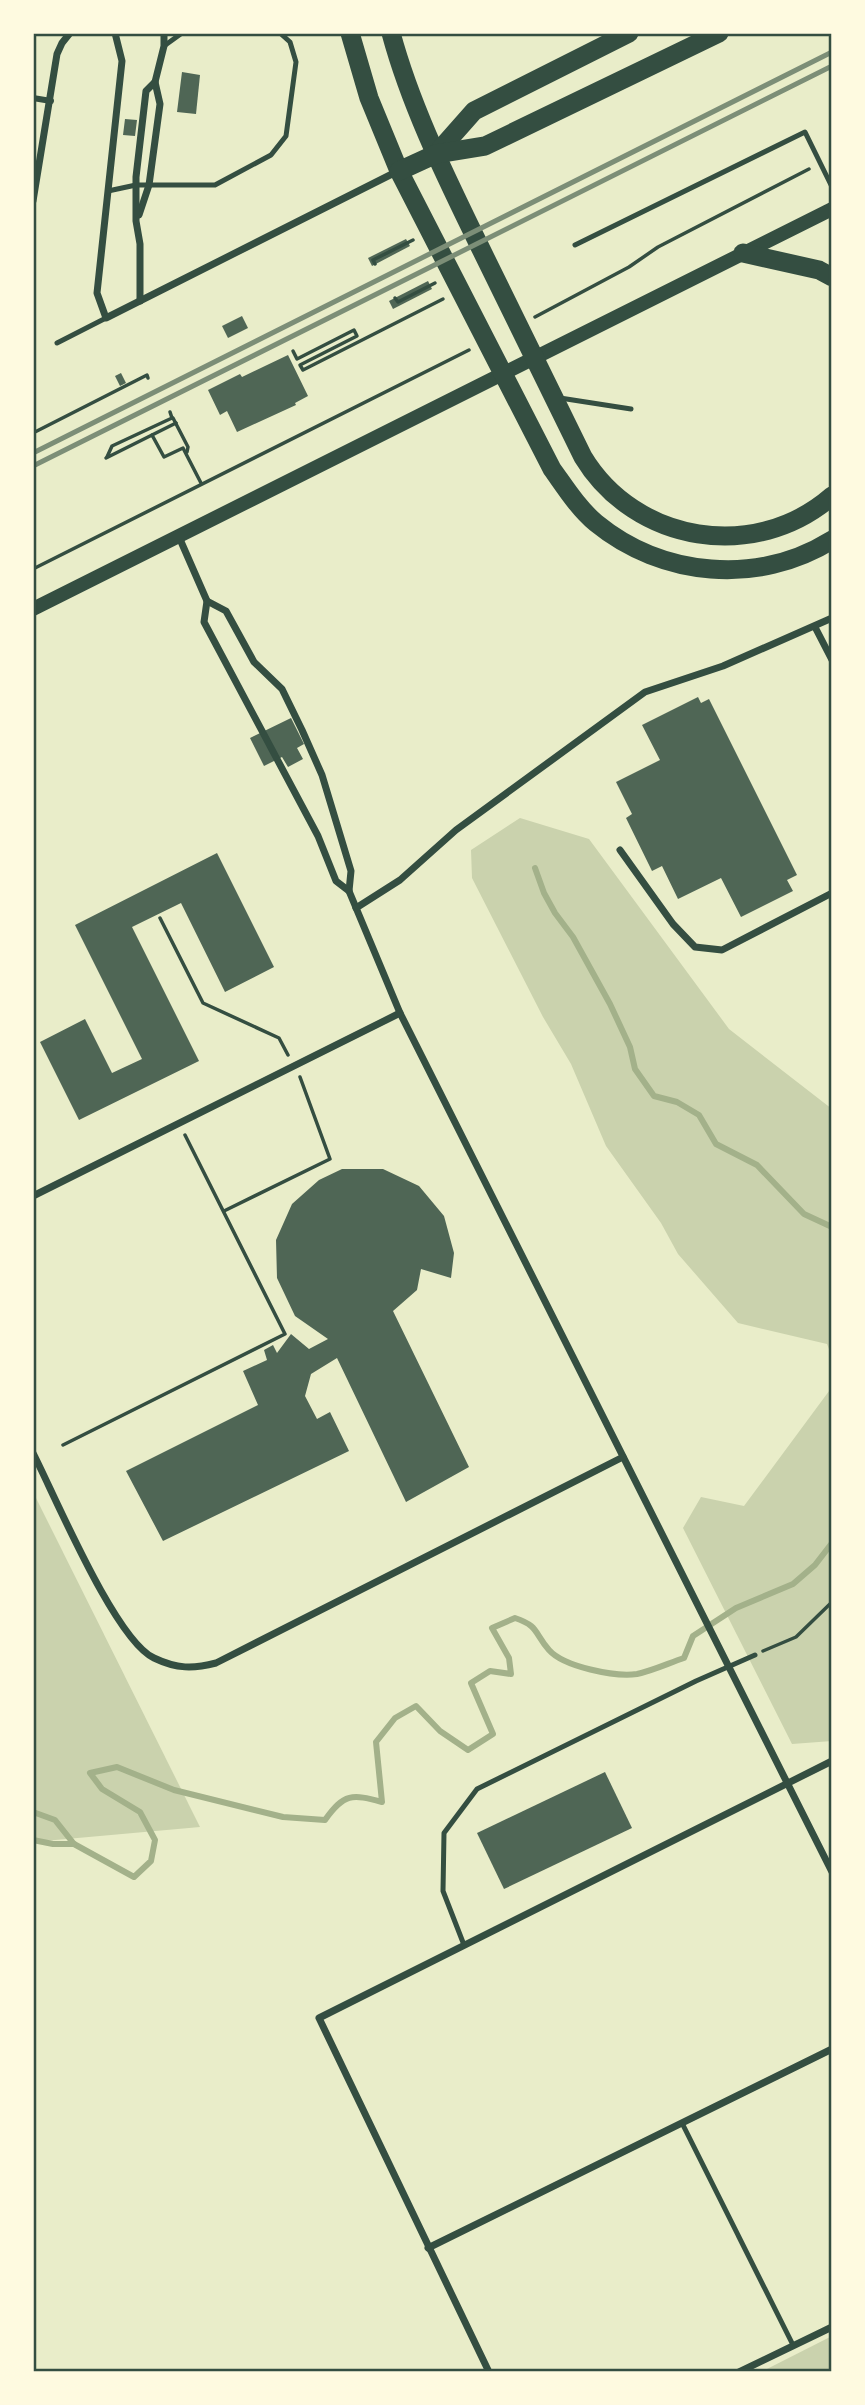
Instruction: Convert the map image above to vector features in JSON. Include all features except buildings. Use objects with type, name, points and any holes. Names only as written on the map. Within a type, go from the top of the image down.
[{"type":"highway","points":[[350,33],[369,98],[399,171],[552,469],[574,501],[595,522],[632,548],[663,561],[692,568],[724,570],[761,567],[817,549],[832,540]]},
{"type":"highway","points":[[391,33],[400,64],[436,154],[583,457],[610,492],[648,519],[707,537],[753,535],[780,528],[803,517],[832,496]]},
{"type":"highway","points":[[436,154],[474,111],[629,33]]},
{"type":"highway","points":[[399,171],[436,154],[485,146],[719,33]]},
{"type":"highway","points":[[743,253],[819,270],[832,277]]},
{"type":"main road","points":[[33,609],[832,209]]},
{"type":"street","points":[[33,201],[57,54],[70,33]]},
{"type":"street","points":[[115,33],[122,61],[97,293],[106,318],[399,171]]},
{"type":"street","points":[[136,223],[149,185],[160,104],[155,82],[164,46],[164,33]]},
{"type":"street","points":[[140,301],[136,185],[146,91],[155,82]]},
{"type":"street","points":[[33,98],[51,101]]},
{"type":"street","points":[[179,537],[207,601],[204,622],[318,836],[336,881],[349,891]]},
{"type":"street","points":[[207,601],[226,611],[254,662],[282,689],[322,775],[351,871],[349,891],[400,1013],[832,1872]]},
{"type":"street","points":[[356,908],[400,880],[456,830],[645,692],[723,666],[832,618]]},
{"type":"street","points":[[815,627],[832,660]]},
{"type":"street","points":[[620,850],[673,924],[695,947],[722,950],[832,892]]},
{"type":"street","points":[[33,1196],[400,1013]]},
{"type":"street","points":[[33,1453],[103,1594],[125,1631],[153,1658],[192,1669],[216,1663],[623,1457]]},
{"type":"street","points":[[489,2372],[319,2018],[832,1761]]},
{"type":"street","points":[[428,2248],[832,2049]]},
{"type":"street","points":[[739,2372],[832,2327]]},
{"type":"lane","points":[[164,46],[182,33]]},
{"type":"lane","points":[[108,191],[136,185],[215,185],[271,155],[286,136],[296,62],[290,42],[280,33]]},
{"type":"lane","points":[[575,245],[805,132],[832,187]]},
{"type":"lane","points":[[57,343],[106,318]]},
{"type":"lane","points":[[553,397],[631,409]]},
{"type":"lane","points":[[464,1945],[443,1891],[444,1833],[477,1789],[696,1681],[755,1655]]},
{"type":"lane","points":[[682,2123],[793,2345]]},
{"type":"path","points":[[575,296],[659,247],[803,172]]},
{"type":"path","points":[[375,264],[373,260],[415,239]]},
{"type":"path","points":[[395,298],[398,302],[437,282]]},
{"type":"path","points":[[293,351],[297,359],[354,330],[356,336],[300,365],[303,370],[445,298]]},
{"type":"path","points":[[33,569],[430,370]]},
{"type":"path","points":[[33,433],[147,375],[148,377]]},
{"type":"path","points":[[170,412],[188,447],[186,454]]},
{"type":"path","points":[[173,418],[112,446],[106,458],[176,423]]},
{"type":"path","points":[[152,435],[164,457],[183,448],[201,483]]},
{"type":"path","points":[[63,1445],[285,1334],[184,1133]]},
{"type":"path","points":[[755,1655],[796,1637],[832,1602]]},
{"type":"green space","points":[[520,818],[589,839],[729,1029],[832,1109],[832,1357],[827,1344],[738,1323],[678,1254],[661,1223],[606,1146],[571,1064],[543,1017],[472,878],[471,850]]},
{"type":"green space","points":[[832,1387],[832,1741],[792,1744],[683,1528],[701,1497],[744,1506]]},
{"type":"green space","points":[[33,1492],[200,1827],[33,1842]]},
{"type":"green space","points":[[832,2336],[832,2372],[761,2372]]},
{"type":"waterway","points":[[535,868],[555,913],[573,937],[610,1004],[630,1047],[635,1069],[654,1096],[677,1102],[699,1115],[716,1144],[757,1165],[804,1214],[832,1227]]},
{"type":"waterway","points":[[33,1812],[55,1820],[74,1844],[134,1877],[151,1861],[155,1840],[140,1812],[102,1789],[90,1773],[117,1767],[174,1790],[283,1817],[325,1820],[343,1800],[349,1798],[382,1802],[376,1742],[395,1718],[416,1706],[440,1731],[468,1750],[493,1734],[471,1683],[490,1671],[511,1674],[509,1658],[492,1628],[515,1618],[532,1627],[549,1650],[566,1661],[603,1672],[628,1675],[643,1673],[684,1658],[693,1636],[736,1608],[793,1584],[815,1565],[832,1543]]},
{"type":"waterway","points":[[33,1840],[74,1844]]},
{"type":"railway","points":[[33,453],[832,52]]},
{"type":"railway","points":[[33,466],[832,66]]}]
